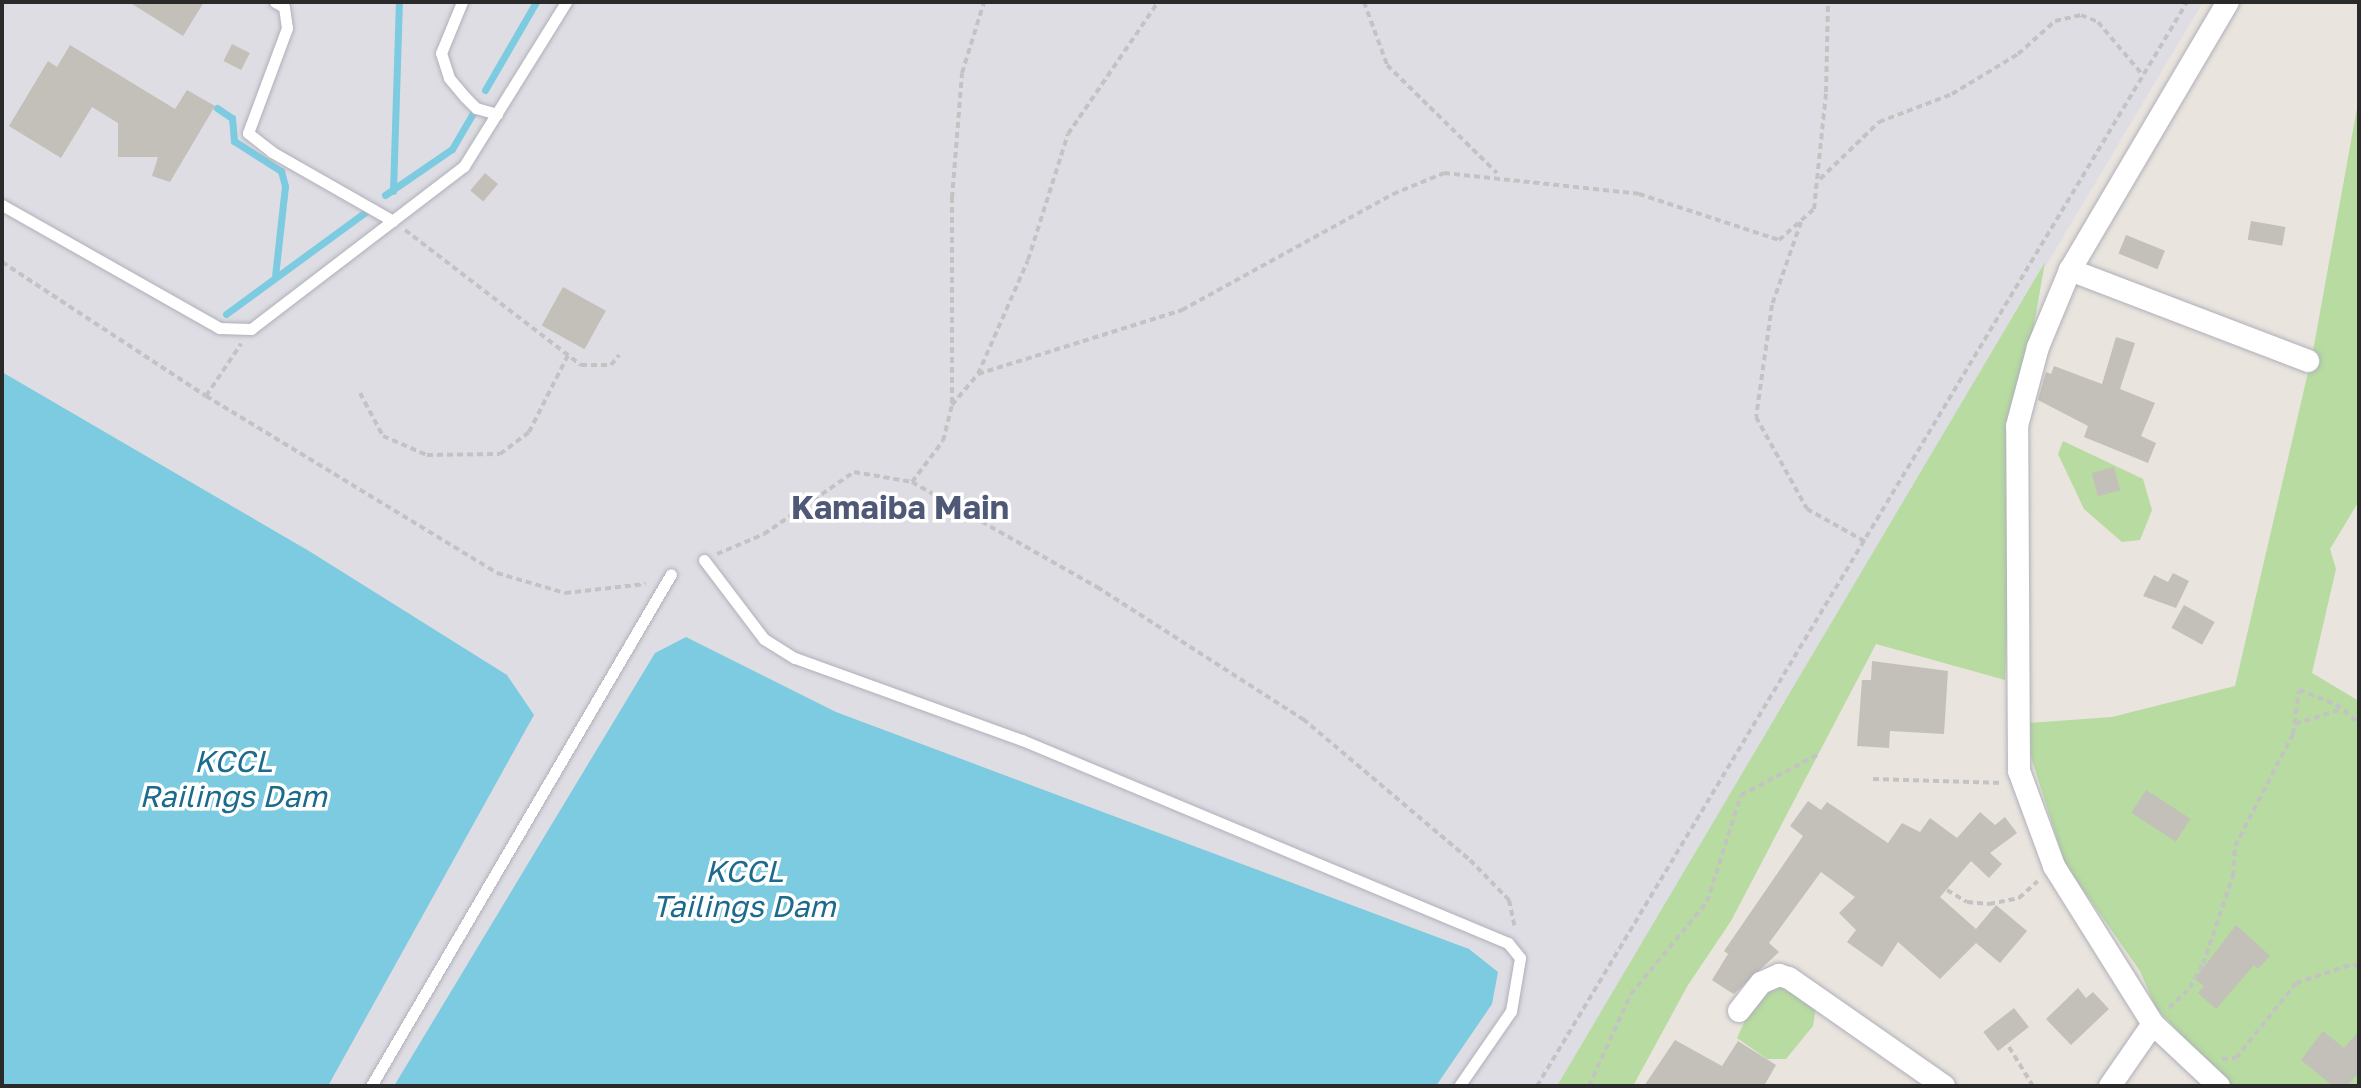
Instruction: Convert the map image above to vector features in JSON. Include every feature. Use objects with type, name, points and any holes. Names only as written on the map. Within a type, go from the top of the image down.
[{"type":"street","points":[[2219,1086],[2153,1024],[2054,866],[2017,759],[2017,426],[2038,347],[2070,270],[2228,2]]},
{"type":"street","points":[[2070,270],[2308,361]]},
{"type":"street","points":[[1739,1011],[1761,983],[1779,975],[1789,978],[1944,1086]]},
{"type":"street","points":[[2110,1086],[2153,1024]]},
{"type":"lane","points":[[275,2],[284,7],[287,28],[248,133],[272,152],[393,221]]},
{"type":"lane","points":[[462,2],[441,53],[449,78],[465,97],[476,108],[497,114]]},
{"type":"lane","points":[[2,205],[219,328],[251,329],[464,166],[566,2]]},
{"type":"lane","points":[[704,560],[764,639],[795,658],[1022,740],[1508,943],[1520,958],[1511,1011],[1459,1086]]},
{"type":"lane","points":[[371,1086],[671,574]]},
{"type":"path","points":[[912,482],[943,441],[952,405],[955,167],[962,73],[984,2]]},
{"type":"path","points":[[952,405],[978,374],[1028,260],[1068,134],[1158,2]]},
{"type":"path","points":[[1364,2],[1387,65],[1499,175]]},
{"type":"path","points":[[978,374],[1182,310],[1393,194],[1444,173],[1499,175],[1639,194],[1779,240],[1814,209],[1828,2]]},
{"type":"path","points":[[1537,1086],[1696,815],[1866,542],[2187,2]]},
{"type":"path","points":[[1818,180],[1879,122],[1952,94],[2018,54],[2055,21],[2081,15],[2098,22],[2142,74]]},
{"type":"path","points":[[1802,219],[1772,305],[1756,388],[1756,417],[1807,509],[1866,542]]},
{"type":"path","points":[[393,221],[581,365],[611,365],[619,355]]},
{"type":"path","points":[[2,262],[206,396],[497,573],[565,593],[638,587],[671,574]]},
{"type":"path","points":[[206,396],[251,329]]},
{"type":"path","points":[[360,393],[383,436],[427,455],[500,454],[529,432],[568,355]]},
{"type":"path","points":[[704,560],[764,534],[854,472],[912,482],[1097,587],[1303,719],[1470,860],[1509,900],[1516,924],[1508,943]]},
{"type":"path","points":[[2153,1024],[2190,988],[2203,964],[2233,876],[2235,846],[2294,724],[2299,690],[2342,709],[2359,723]]},
{"type":"path","points":[[2294,724],[2342,709]]},
{"type":"path","points":[[1589,1086],[1631,994],[1707,902],[1741,795],[1819,754]]},
{"type":"path","points":[[1873,779],[2025,783]]},
{"type":"path","points":[[1947,890],[1967,902],[2019,898],[2054,866]]},
{"type":"path","points":[[2192,1061],[2236,1058],[2296,983],[2353,964],[2359,967]]},
{"type":"path","points":[[2009,1047],[2033,1086]]},
{"type":"shaded area","points":[[2,2],[2203,2],[1557,1086],[2,1086]]},
{"type":"green space","points":[[2359,97],[2359,501],[2330,549],[2336,569],[2312,673],[2359,701],[2359,1086],[2230,1086],[2156,1008],[2140,971],[2065,864],[2031,757],[2030,723],[2112,717],[2235,686],[2313,351]]},
{"type":"green space","points":[[2045,262],[2015,433],[2005,680],[1876,644],[1731,921],[1688,985],[1633,1086],[1557,1086]]},
{"type":"green space","points":[[2063,441],[2143,479],[2152,510],[2140,540],[2122,542],[2084,509],[2058,454]]},
{"type":"green space","points":[[1790,986],[1817,1001],[1813,1026],[1786,1059],[1767,1059],[1737,1038],[1754,1001],[1769,989]]},
{"type":"water","name":"KCCL Railings Dam","points":[[2,372],[309,551],[507,675],[534,715],[328,1086],[2,1086]]},
{"type":"water","name":"KCCL Tailings Dam","points":[[686,637],[836,712],[1469,949],[1498,972],[1492,1004],[1436,1086],[394,1086],[655,653]]},
{"type":"building","points":[[129,2],[204,2],[183,36]]},
{"type":"building","points":[[232,44],[250,53],[241,70],[223,61]]},
{"type":"building","points":[[70,45],[175,109],[187,90],[215,106],[170,182],[152,176],[158,157],[118,157],[118,123],[92,107],[61,158],[9,126],[48,61],[57,67]]},
{"type":"building","points":[[485,173],[498,184],[483,202],[470,191]]},
{"type":"building","points":[[2251,221],[2285,227],[2282,246],[2248,240]]},
{"type":"building","points":[[2126,235],[2165,251],[2157,269],[2119,254]]},
{"type":"building","points":[[563,287],[606,311],[585,349],[542,325]]},
{"type":"building","points":[[2116,337],[2135,343],[2120,389],[2155,403],[2141,436],[2156,443],[2148,463],[2084,437],[2088,426],[2038,400],[2046,372],[2051,374],[2054,366],[2102,384]]},
{"type":"building","points":[[2114,467],[2120,490],[2098,496],[2092,473]]},
{"type":"building","points":[[2173,573],[2189,581],[2176,608],[2143,596],[2154,575],[2168,582]]},
{"type":"building","points":[[2184,605],[2215,622],[2202,645],[2171,628]]},
{"type":"building","points":[[1872,661],[1948,671],[1944,734],[1890,731],[1889,748],[1857,746],[1862,680],[1871,680]]},
{"type":"building","points":[[2146,790],[2190,819],[2176,842],[2131,813]]},
{"type":"building","points":[[1808,801],[1821,810],[1827,802],[1888,843],[1902,823],[1920,832],[1930,818],[1957,838],[1980,812],[1995,825],[2005,817],[2017,833],[1990,853],[2002,864],[1989,878],[1971,861],[1940,897],[1976,929],[1996,905],[2027,931],[2000,963],[1976,943],[1940,979],[1898,942],[1882,967],[1847,942],[1856,930],[1839,913],[1855,897],[1821,872],[1769,943],[1779,952],[1734,994],[1727,990],[1712,980],[1728,954],[1724,951],[1803,836],[1790,826]]},
{"type":"building","points":[[2236,925],[2270,956],[2258,969],[2254,965],[2216,1009],[2198,993],[2204,986],[2195,979]]},
{"type":"building","points":[[2078,988],[2086,998],[2093,992],[2109,1009],[2071,1045],[2046,1019]]},
{"type":"building","points":[[2014,1008],[2029,1027],[1998,1051],[1983,1032]]},
{"type":"building","points":[[2323,1031],[2344,1048],[2359,1031],[2359,1072],[2347,1086],[2333,1086],[2301,1060]]},
{"type":"building","points":[[1675,1040],[1722,1066],[1738,1041],[1776,1065],[1764,1086],[1644,1086]]},
{"type":"waterway","points":[[393,191],[399,2]]},
{"type":"waterway","points":[[485,90],[536,2]]},
{"type":"waterway","points":[[217,108],[232,118],[234,141],[281,171],[285,186],[275,277]]},
{"type":"waterway","points":[[385,195],[452,149],[476,108]]},
{"type":"waterway","points":[[226,314],[368,210]]},
{"type":"district","name":"Kamaiba Main","points":[[900,507]]}]
